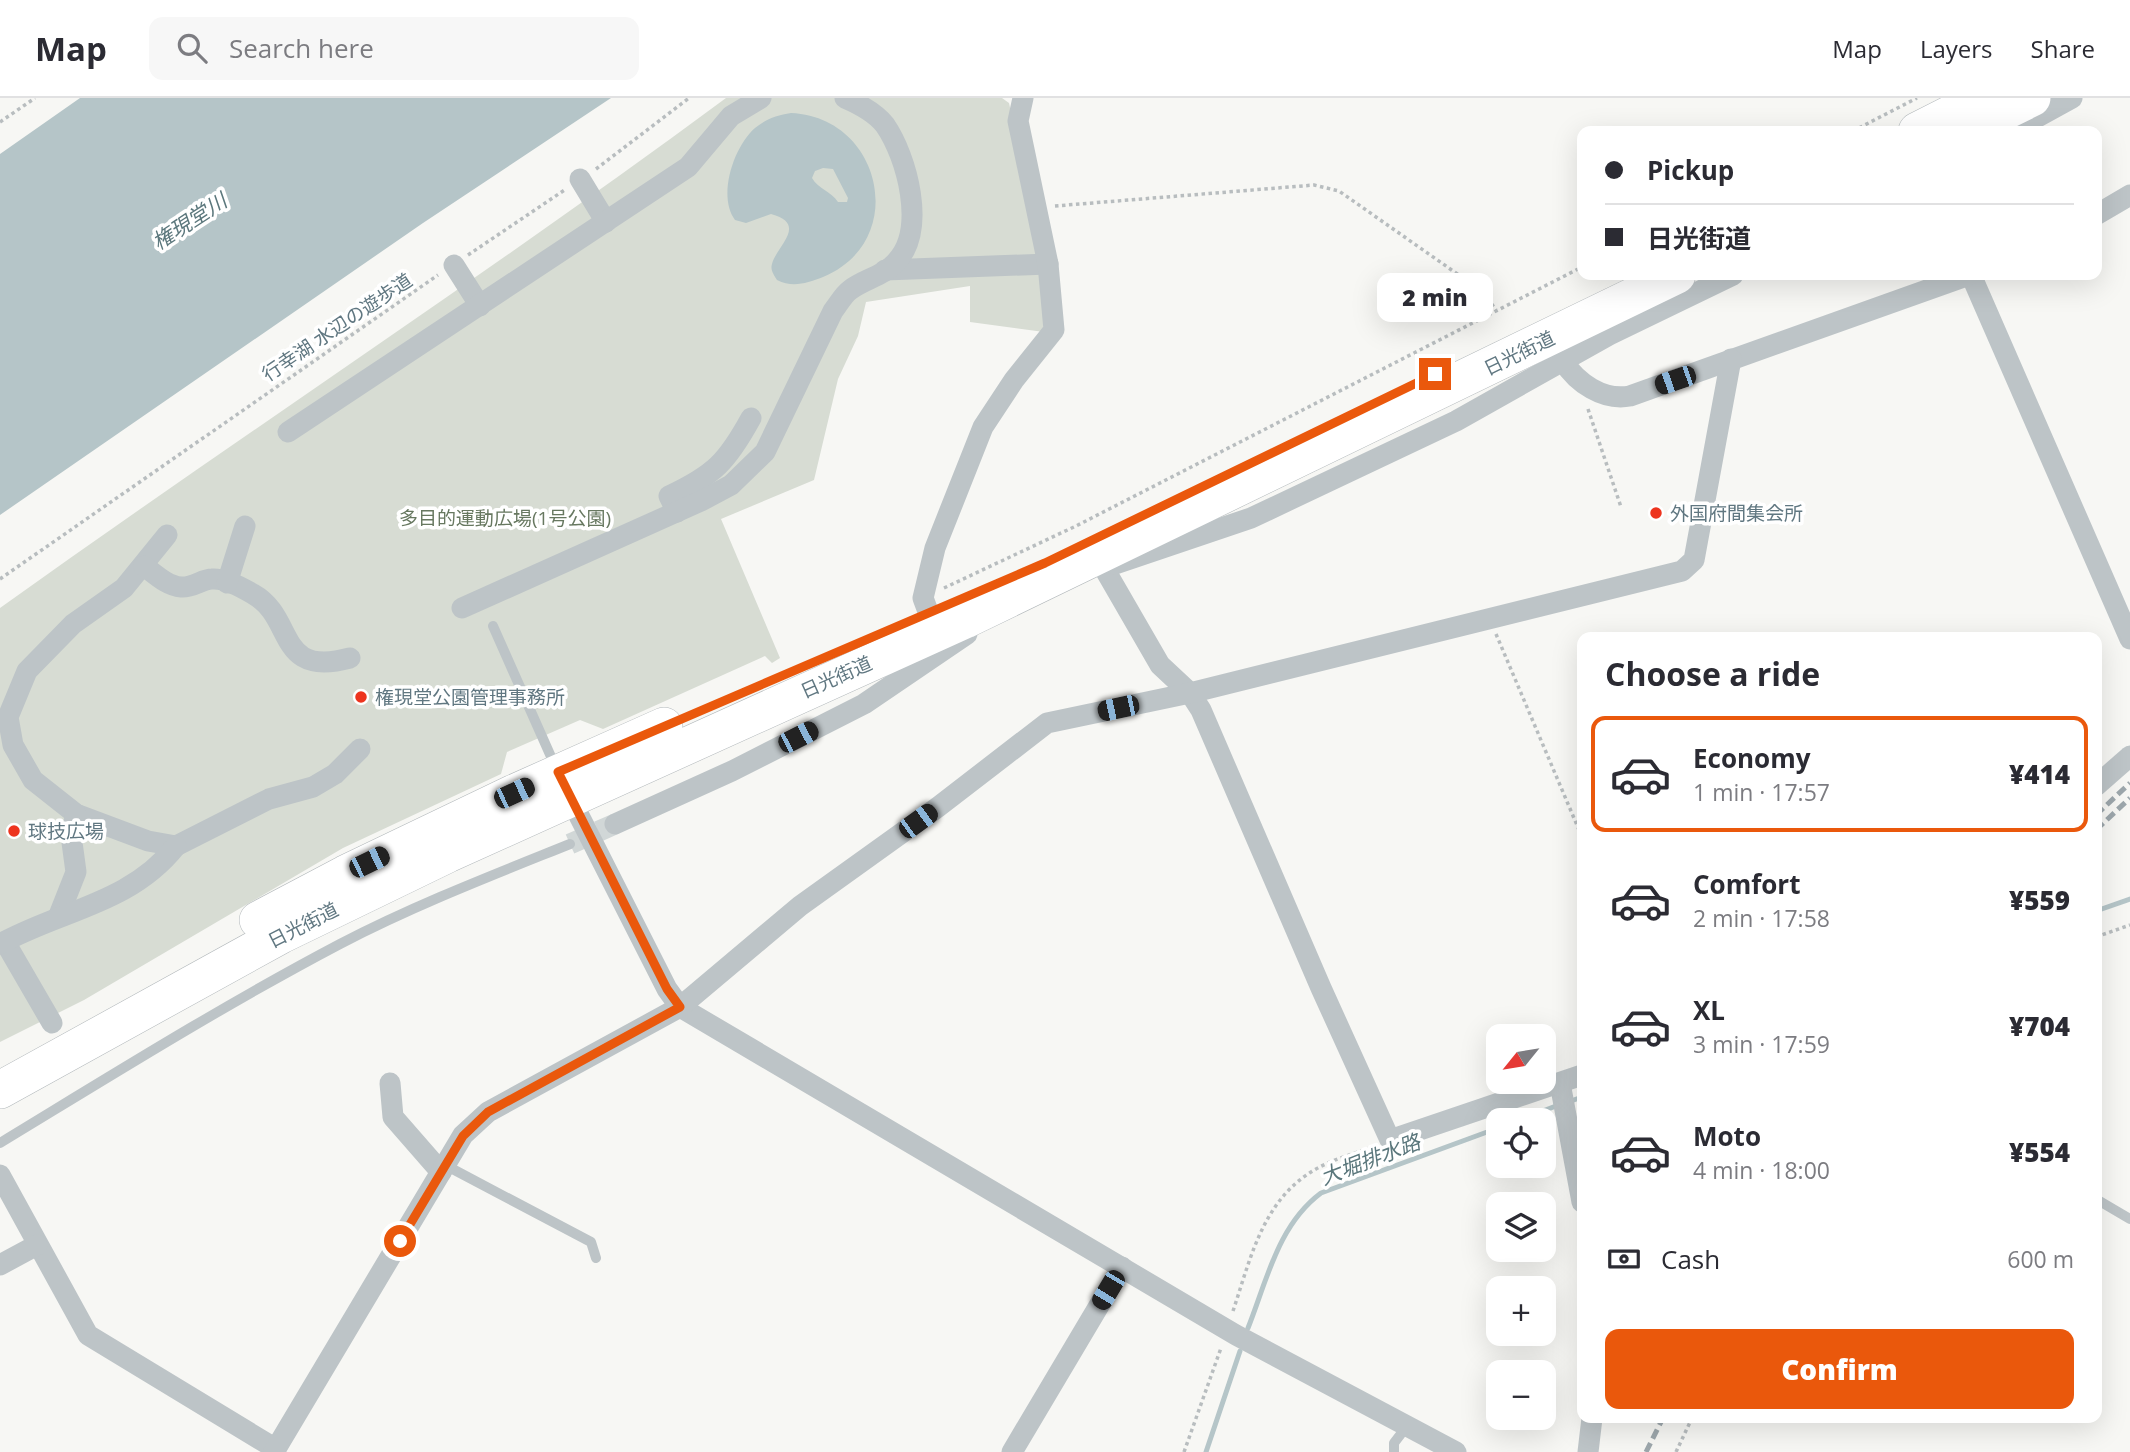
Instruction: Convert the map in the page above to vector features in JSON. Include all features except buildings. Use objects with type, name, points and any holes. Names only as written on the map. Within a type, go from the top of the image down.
[{"type":"highway","points":[[1927,126],[1982,98]]},
{"type":"highway","points":[[1975,126],[2032,98]]},
{"type":"highway","name":"日光街道","points":[[0,1069],[148,987],[269,914],[938,616],[1270,456],[1624,280]]},
{"type":"highway","name":"日光街道","points":[[938,616],[1100,563],[1667,280]]},
{"type":"highway","name":"日光街道","points":[[0,1090],[563,784]]},
{"type":"street","points":[[462,608],[731,485],[765,452],[833,311],[848,290],[897,262],[908,239],[911,206],[906,167],[883,123],[863,106],[845,98]]},
{"type":"street","points":[[615,824],[732,771],[864,704],[971,631],[938,616],[934,548],[983,427],[1014,380],[1054,330],[1048,264],[1018,121],[1023,98]]},
{"type":"street","points":[[2021,126],[2072,98]]},
{"type":"street","points":[[288,432],[688,167],[746,102]]},
{"type":"street","points":[[580,179],[606,222]]},
{"type":"street","points":[[2102,211],[2130,195]]},
{"type":"street","points":[[885,270],[1048,264]]},
{"type":"street","points":[[454,265],[480,306]]},
{"type":"street","points":[[1577,1077],[1391,1140],[1321,988],[1206,721],[1190,693],[1160,666],[1100,563],[1251,518],[1456,421],[1609,335],[1723,280]]},
{"type":"street","points":[[1563,361],[1580,381],[1618,398],[1956,280]]},
{"type":"street","points":[[1972,280],[2130,639]]},
{"type":"street","points":[[0,1175],[88,1335],[275,1451],[463,1136],[488,1112],[680,1007],[800,906],[938,807],[1047,723],[1190,693],[1488,616],[1682,571],[1694,560],[1731,359]]},
{"type":"street","points":[[677,512],[669,496],[704,480],[733,452],[751,418]]},
{"type":"street","points":[[228,583],[245,526]]},
{"type":"street","points":[[167,535],[144,566],[114,596],[66,630],[35,662],[4,716],[13,745],[33,780],[76,814],[148,841],[176,846]]},
{"type":"street","points":[[144,566],[169,584],[183,588],[213,579],[254,594],[268,606],[291,649],[312,661],[329,664],[350,658]]},
{"type":"street","points":[[52,1023],[2,943],[59,915],[84,911],[138,882],[159,867],[176,846],[269,799],[313,787],[335,774],[360,750]]},
{"type":"street","points":[[2102,781],[2130,756]]},
{"type":"street","points":[[563,784],[667,989],[680,1007],[1231,1333],[1456,1452]]},
{"type":"street","points":[[59,915],[76,872],[71,835],[76,814]]},
{"type":"street","points":[[390,1083],[393,1117],[443,1169]]},
{"type":"street","points":[[1560,1083],[1577,1175]]},
{"type":"street","points":[[0,1265],[37,1245]]},
{"type":"street","points":[[1012,1452],[1122,1267]]},
{"type":"street","points":[[1588,1452],[1591,1423]]},
{"type":"lane","points":[[493,626],[563,784]]},
{"type":"lane","points":[[0,1143],[197,1023],[342,943],[466,884],[570,844]]},
{"type":"lane","points":[[443,1169],[591,1242],[596,1258]]},
{"type":"lane","points":[[2102,1203],[2130,1219]]},
{"type":"lane","points":[[1394,1452],[1394,1443],[1407,1426]]},
{"type":"path","points":[[0,122],[35,98]]},
{"type":"path","name":"行幸湖 水辺の遊歩道","points":[[0,579],[580,179],[688,98]]},
{"type":"path","points":[[1863,126],[1917,98]]},
{"type":"path","points":[[1038,208],[1314,185],[1339,191],[1483,292],[1496,310]]},
{"type":"path","points":[[938,616],[1076,526],[1577,270]]},
{"type":"path","points":[[1580,381],[1621,507]]},
{"type":"path","points":[[1488,616],[1577,825]]},
{"type":"path","points":[[2102,935],[2130,925]]},
{"type":"path","points":[[1184,1452],[1231,1333],[1254,1247],[1264,1222],[1296,1182],[1319,1167],[1391,1140]]},
{"type":"path","points":[[1676,1452],[1690,1423]]},
{"type":"green space","name":"多目的運動広場(1号公園)","points":[[726,98],[1002,98],[1009,103],[1042,256],[1044,332],[970,322],[970,286],[866,302],[858,336],[838,379],[814,480],[721,519],[780,658],[772,663],[765,656],[603,729],[580,720],[507,752],[501,774],[343,848],[84,1000],[0,1042],[0,608],[546,228]]},
{"type":"water","name":"権現堂川","points":[[80,98],[611,98],[423,223],[0,515],[0,154]]},
{"type":"water","points":[[791,113],[822,120],[847,135],[864,157],[874,183],[875,210],[868,237],[850,260],[823,277],[794,284],[777,280],[772,268],[787,236],[788,224],[782,218],[771,214],[746,223],[735,220],[728,198],[730,172],[747,136],[763,122]],"holes":[[[833,169],[848,198],[847,202],[838,202],[812,178],[815,171]]]},
{"type":"waterway","name":"大堀排水路","points":[[2102,909],[2130,899]]},
{"type":"waterway","name":"大堀排水路","points":[[1571,1101],[1577,1099]]},
{"type":"waterway","name":"大堀排水路","points":[[1551,1108],[1556,1106]]},
{"type":"waterway","name":"大堀排水路","points":[[1248,1328],[1284,1237],[1306,1206],[1321,1193],[1486,1132]]},
{"type":"waterway","name":"大堀排水路","points":[[1206,1452],[1240,1351]]},
{"type":"tunnel","points":[[570,844],[615,824]]},
{"type":"railway","points":[[2102,809],[2130,783]]},
{"type":"railway","points":[[2102,824],[2130,798]]},
{"type":"railway","points":[[1646,1452],[1660,1423]]},
{"type":"place","name":"外国府間集会所","points":[[1656,513]]},
{"type":"place","name":"権現堂公園管理事務所","points":[[361,697]]},
{"type":"place","name":"球技広場","points":[[14,831]]},
{"type":"route","points":[[400,1241],[463,1136],[488,1112],[680,1007],[667,989],[558,772],[1045,563],[1435,374]]}]
